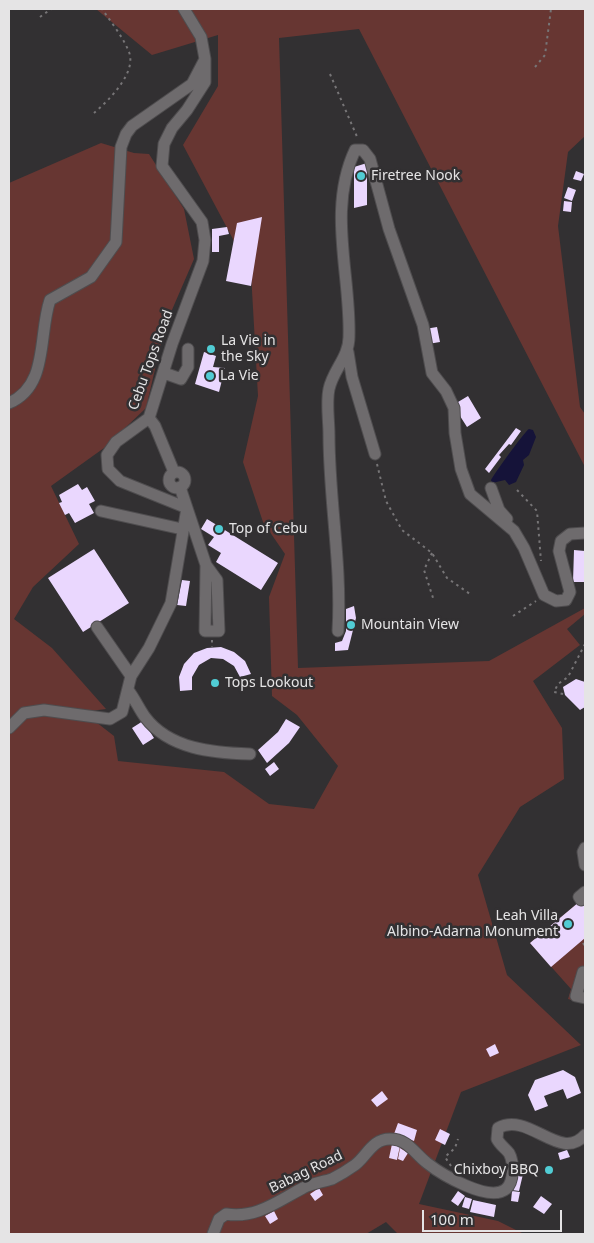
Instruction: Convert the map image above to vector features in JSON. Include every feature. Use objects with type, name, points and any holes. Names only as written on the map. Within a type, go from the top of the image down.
[{"type":"street","name":"Cebu Tops Road","points":[[184,9],[201,37],[205,59],[205,82],[187,110],[172,128],[164,144],[162,166],[202,222],[204,240],[203,261],[172,344],[149,418],[116,442],[107,455],[108,469],[120,481],[187,508]]},
{"type":"street","points":[[9,403],[30,387],[37,374],[43,322],[50,300],[91,277],[116,242],[121,147],[126,134],[132,126],[192,84],[205,59]]},
{"type":"street","points":[[375,454],[357,393],[348,352],[349,336],[343,261],[342,196],[345,176],[355,150],[363,150],[370,158],[389,229],[423,325],[432,373],[446,390],[454,408],[455,433],[461,469],[470,494],[514,531]]},
{"type":"street","points":[[164,373],[181,379],[188,367],[188,349]]},
{"type":"street","points":[[338,631],[339,585],[329,456],[329,389],[338,366],[348,352]]},
{"type":"street","points":[[149,418],[174,472],[181,473],[185,478],[180,487],[206,565],[205,631],[219,631],[218,580],[206,565]]},
{"type":"street","points":[[491,488],[499,510],[511,523],[524,548],[544,595],[556,601],[566,600],[570,592],[559,551],[561,541],[569,530],[585,533]]},
{"type":"street","points":[[9,728],[24,713],[44,710],[110,719],[122,712],[131,676],[171,603],[187,508]]},
{"type":"street","points":[[101,511],[182,529]]},
{"type":"street","points":[[97,628],[131,676]]},
{"type":"street","points":[[128,690],[144,717],[168,739],[214,753],[250,754]]},
{"type":"street","points":[[585,848],[583,852],[585,865]]},
{"type":"street","points":[[583,972],[576,996],[585,998]]},
{"type":"street","name":"Babag Road","points":[[213,1234],[219,1219],[226,1214],[240,1216],[257,1212],[304,1187],[339,1176],[360,1162],[368,1150],[380,1141],[389,1139],[404,1141],[428,1164],[444,1174],[475,1190],[500,1193],[507,1188],[512,1172],[509,1154],[497,1139],[498,1128],[505,1124],[526,1126],[546,1137],[567,1144],[577,1141],[585,1135]]},
{"type":"path","points":[[40,17],[52,9]]},
{"type":"path","points":[[94,113],[113,96],[129,69],[130,53],[102,9]]},
{"type":"path","points":[[535,67],[545,55],[551,9]]},
{"type":"path","points":[[330,74],[363,150]]},
{"type":"path","points":[[375,454],[386,501],[402,530],[432,553],[447,578],[470,594]]},
{"type":"path","points":[[517,490],[537,511],[542,566]]},
{"type":"path","points":[[432,553],[424,570],[434,601]]},
{"type":"path","points":[[513,616],[544,595]]},
{"type":"path","points":[[563,694],[554,692],[558,684],[568,677],[585,644]]},
{"type":"path","points":[[456,1170],[445,1157],[456,1148],[458,1139]]},
{"type":"shaded area","points":[[96,9],[585,9],[585,136],[568,152],[558,226],[580,407],[585,414],[585,467],[359,29],[279,38],[298,668],[489,661],[585,608],[585,614],[567,629],[580,645],[533,681],[562,728],[564,779],[520,807],[478,875],[507,975],[581,1045],[461,1092],[419,1204],[498,1221],[524,1234],[398,1234],[386,1222],[366,1234],[9,1234],[9,183],[101,143],[134,153],[149,154],[184,209],[194,259],[165,326],[146,408],[104,448],[51,486],[79,544],[33,587],[14,619],[52,648],[106,709],[52,716],[96,722],[114,736],[118,761],[224,772],[269,804],[314,809],[338,766],[297,715],[272,696],[269,597],[285,554],[263,522],[243,462],[258,396],[251,273],[183,145],[218,86],[218,35],[152,55]]},
{"type":"shaded area","points":[[529,429],[533,430],[536,437],[529,455],[523,460],[524,465],[516,482],[509,485],[505,480],[492,483],[491,480]]},
{"type":"shaded area","points":[[585,897],[585,1004],[568,999],[571,989],[530,943]]},
{"type":"building","points":[[367,163],[367,205],[354,208],[354,167]]},
{"type":"building","points":[[576,171],[584,174],[581,181],[573,179]]},
{"type":"building","points":[[568,187],[576,190],[572,201],[564,198]]},
{"type":"building","points":[[564,201],[572,202],[571,212],[563,211]]},
{"type":"building","points":[[262,217],[251,286],[226,281],[237,223]]},
{"type":"building","points":[[227,227],[229,234],[219,236],[219,252],[212,252],[212,229]]},
{"type":"building","points":[[437,327],[440,342],[428,344],[425,329]]},
{"type":"building","name":"La Vie","points":[[204,352],[216,356],[213,367],[225,368],[219,392],[195,384]]},
{"type":"building","points":[[468,396],[481,418],[467,427],[453,405]]},
{"type":"building","points":[[516,428],[521,431],[511,445],[509,444],[499,455],[501,457],[489,473],[485,469]]},
{"type":"building","points":[[78,484],[82,490],[87,487],[95,501],[89,504],[94,513],[75,523],[69,513],[65,515],[59,503],[62,502],[59,495]]},
{"type":"building","points":[[207,519],[278,563],[261,590],[216,562],[221,553],[208,545],[214,537],[201,529]]},
{"type":"building","points":[[94,549],[129,603],[83,632],[48,578]]},
{"type":"building","points":[[574,550],[585,551],[585,582],[573,582]]},
{"type":"building","points":[[182,580],[190,581],[186,606],[177,605]]},
{"type":"building","name":"Mountain View","points":[[354,606],[356,618],[348,650],[335,651],[335,643],[342,641],[346,631],[346,609]]},
{"type":"building","points":[[221,647],[234,652],[245,661],[251,674],[240,677],[234,666],[223,659],[211,658],[199,665],[192,677],[192,690],[180,691],[179,677],[184,664],[194,653],[207,648]]},
{"type":"building","points":[[576,679],[585,682],[585,707],[580,710],[565,695],[563,687]]},
{"type":"building","points":[[286,719],[300,727],[289,743],[267,763],[258,750],[278,732]]},
{"type":"building","points":[[143,721],[154,738],[143,745],[132,728]]},
{"type":"building","points":[[274,762],[279,769],[270,776],[265,769]]},
{"type":"building","points":[[585,897],[585,938],[551,967],[530,943]]},
{"type":"building","points":[[495,1044],[499,1053],[490,1057],[486,1049]]},
{"type":"building","points":[[563,1070],[575,1077],[581,1093],[567,1099],[563,1089],[544,1096],[548,1106],[535,1111],[528,1095],[535,1080]]},
{"type":"building","points":[[382,1091],[388,1099],[377,1107],[371,1100]]},
{"type":"building","points":[[398,1123],[417,1130],[414,1141],[394,1134]]},
{"type":"building","points":[[440,1129],[450,1134],[445,1145],[435,1140]]},
{"type":"building","points":[[392,1144],[400,1146],[397,1160],[389,1158]]},
{"type":"building","points":[[400,1148],[408,1153],[403,1161],[398,1159]]},
{"type":"building","points":[[567,1150],[570,1157],[560,1160],[558,1153]]},
{"type":"building","points":[[515,1169],[524,1170],[519,1191],[512,1190]]},
{"type":"building","points":[[319,1188],[323,1195],[315,1201],[310,1194]]},
{"type":"building","points":[[458,1191],[465,1196],[458,1206],[451,1201]]},
{"type":"building","points":[[512,1191],[520,1192],[518,1202],[511,1201]]},
{"type":"building","points":[[541,1196],[552,1204],[544,1214],[533,1207]]},
{"type":"building","points":[[465,1197],[472,1199],[469,1209],[462,1207]]},
{"type":"building","points":[[473,1200],[496,1205],[494,1217],[470,1212]]},
{"type":"building","points":[[274,1211],[278,1219],[270,1224],[265,1216]]},
{"type":"place","name":"Firetree Nook","points":[[361,176]]},
{"type":"place","name":"La Vie in the Sky","points":[[211,349]]},
{"type":"place","name":"La Vie","points":[[210,376]]},
{"type":"place","name":"Top of Cebu","points":[[219,529]]},
{"type":"place","name":"Mountain View","points":[[351,625]]},
{"type":"place","name":"Tops Lookout","points":[[215,683]]},
{"type":"place","name":"Leah Villa Albino-Adarna Monument","points":[[568,924]]},
{"type":"place","name":"Chixboy BBQ","points":[[549,1170]]}]
